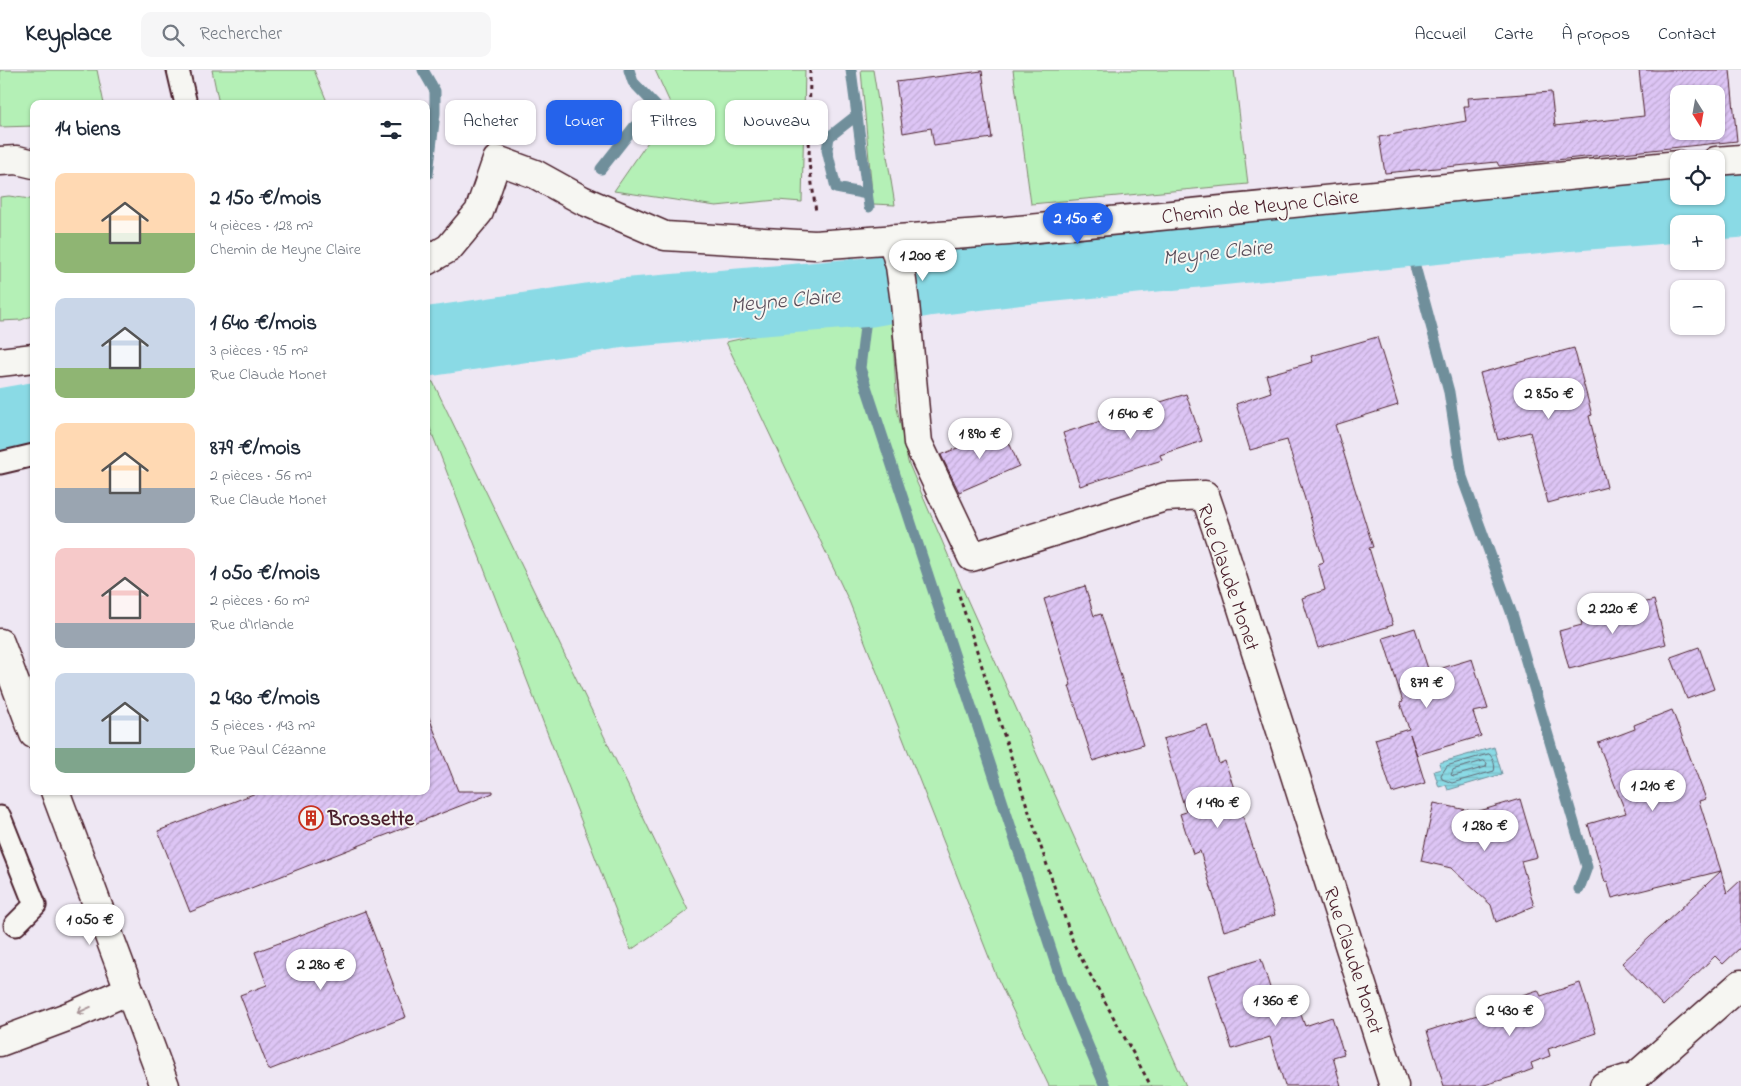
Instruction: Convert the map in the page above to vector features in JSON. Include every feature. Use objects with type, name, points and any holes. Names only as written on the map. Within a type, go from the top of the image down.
[{"type":"street","points":[[1725,160],[1741,159]]},
{"type":"street","points":[[0,161],[17,160],[30,163]]},
{"type":"street","name":"Chemin de Meyne Claire","points":[[430,259],[449,248],[479,212],[497,160],[534,174],[582,200],[665,236],[816,245],[1018,230],[1670,166]]},
{"type":"street","points":[[892,239],[900,266],[905,303],[918,443],[972,557]]},
{"type":"street","points":[[0,362],[30,358]]},
{"type":"street","name":"Rue Claude Monet","points":[[972,557],[1165,497],[1205,495],[1394,1086]]},
{"type":"street","points":[[0,643],[30,723]]},
{"type":"street","points":[[56,795],[165,1086]]},
{"type":"street","points":[[1604,1086],[1636,1076],[1741,984]]},
{"type":"street","points":[[0,1042],[75,1014],[129,990]]},
{"type":"lane","points":[[178,70],[185,100]]},
{"type":"lane","points":[[0,463],[30,456]]},
{"type":"lane","points":[[0,817],[34,905],[15,925]]},
{"type":"path","points":[[810,70],[809,164],[816,206]]},
{"type":"path","points":[[972,557],[958,592],[1074,945],[1151,1086]]},
{"type":"green space","points":[[0,70],[97,70],[103,100],[30,100],[30,126],[0,127]]},
{"type":"green space","points":[[212,70],[314,70],[326,100],[218,100]]},
{"type":"green space","points":[[655,70],[805,70],[804,100],[725,100],[725,145],[803,145],[802,202],[777,200],[716,206],[614,191],[646,145],[715,145],[715,100],[669,100]]},
{"type":"green space","points":[[861,70],[873,70],[895,205],[873,204]]},
{"type":"green space","points":[[1013,70],[1234,70],[1248,184],[1031,204]]},
{"type":"green space","points":[[9,196],[30,199],[30,317],[21,320],[0,321],[0,197]]},
{"type":"green space","points":[[891,306],[897,408],[908,462],[967,599],[1186,1086],[1049,1086],[996,975],[849,601],[726,342]]},
{"type":"green space","points":[[430,381],[433,382],[688,910],[631,950],[430,428]]},
{"type":"water","points":[[1494,747],[1502,774],[1448,790],[1446,785],[1439,787],[1434,771],[1441,769],[1439,763]]},
{"type":"building","points":[[1639,70],[1730,70],[1737,141],[1499,166],[1497,162],[1385,173],[1379,137],[1466,121],[1464,106],[1469,106],[1468,98],[1551,92],[1555,126],[1644,116]]},
{"type":"building","points":[[982,71],[992,138],[934,146],[931,128],[903,133],[896,82]]},
{"type":"building","points":[[1377,337],[1398,405],[1335,425],[1373,547],[1369,548],[1393,625],[1318,648],[1302,598],[1325,590],[1318,564],[1324,562],[1287,440],[1250,450],[1236,404],[1271,392],[1266,375],[1313,362],[1311,356]]},
{"type":"building","points":[[1574,348],[1592,415],[1589,416],[1607,487],[1548,503],[1530,432],[1498,440],[1480,373]]},
{"type":"building","points":[[1186,394],[1202,441],[1160,455],[1162,460],[1080,486],[1063,433]]},
{"type":"building","points":[[1003,428],[1019,466],[959,492],[941,455]]},
{"type":"building","points":[[1085,586],[1094,616],[1101,614],[1143,745],[1093,761],[1044,599]]},
{"type":"building","points":[[1654,600],[1666,644],[1569,669],[1559,631],[1582,625],[1581,620]]},
{"type":"building","points":[[1415,628],[1429,672],[1472,659],[1488,709],[1473,712],[1481,736],[1417,755],[1410,734],[1425,783],[1392,793],[1375,739],[1409,729],[1400,703],[1403,702],[1383,638]]},
{"type":"building","points":[[1699,647],[1714,689],[1687,699],[1671,657]]},
{"type":"building","points":[[1672,710],[1706,799],[1699,801],[1721,871],[1612,898],[1607,881],[1605,882],[1588,824],[1626,813],[1598,743],[1635,729],[1634,725]]},
{"type":"building","name":"Brossette","points":[[430,720],[458,791],[493,791],[493,793],[190,912],[158,831],[251,795],[430,795]]},
{"type":"building","points":[[1207,725],[1219,764],[1225,761],[1275,915],[1224,931],[1200,851],[1193,854],[1180,814],[1186,812],[1163,739]]},
{"type":"building","points":[[1520,799],[1537,857],[1521,861],[1534,906],[1496,922],[1491,905],[1451,868],[1421,861],[1434,803],[1476,812]]},
{"type":"building","points":[[1721,871],[1727,893],[1741,880],[1741,947],[1723,964],[1715,956],[1663,1006],[1622,963]]},
{"type":"building","points":[[365,911],[406,1017],[269,1070],[240,995],[267,985],[255,952]]},
{"type":"building","points":[[1261,959],[1271,991],[1281,989],[1288,1012],[1299,1009],[1305,1026],[1332,1017],[1344,1054],[1333,1057],[1341,1086],[1285,1086],[1270,1037],[1232,1049],[1209,975]]},
{"type":"building","points":[[1580,983],[1596,1033],[1548,1049],[1550,1056],[1531,1063],[1533,1069],[1515,1076],[1481,1086],[1444,1086],[1427,1031],[1496,1009],[1494,1004],[1538,990],[1541,996]]},
{"type":"waterway","points":[[423,70],[435,91],[435,113],[430,157]]},
{"type":"waterway","points":[[601,169],[634,127],[657,107],[633,82],[629,70]]},
{"type":"waterway","points":[[851,70],[869,207]]},
{"type":"waterway","points":[[857,115],[829,137],[827,150],[836,188],[867,194]]},
{"type":"waterway","name":"Meyne Claire","points":[[430,341],[622,313],[870,292],[926,282],[1015,271],[1564,217],[1741,203]]},
{"type":"waterway","points":[[1406,233],[1449,392],[1462,477],[1513,617],[1587,867],[1579,889]]},
{"type":"waterway","points":[[871,277],[860,368],[1063,986],[1105,1086]]},
{"type":"waterway","name":"Meyne Claire","points":[[0,423],[30,418]]},
{"type":"place","name":"Brossette","points":[[311,818]]}]
